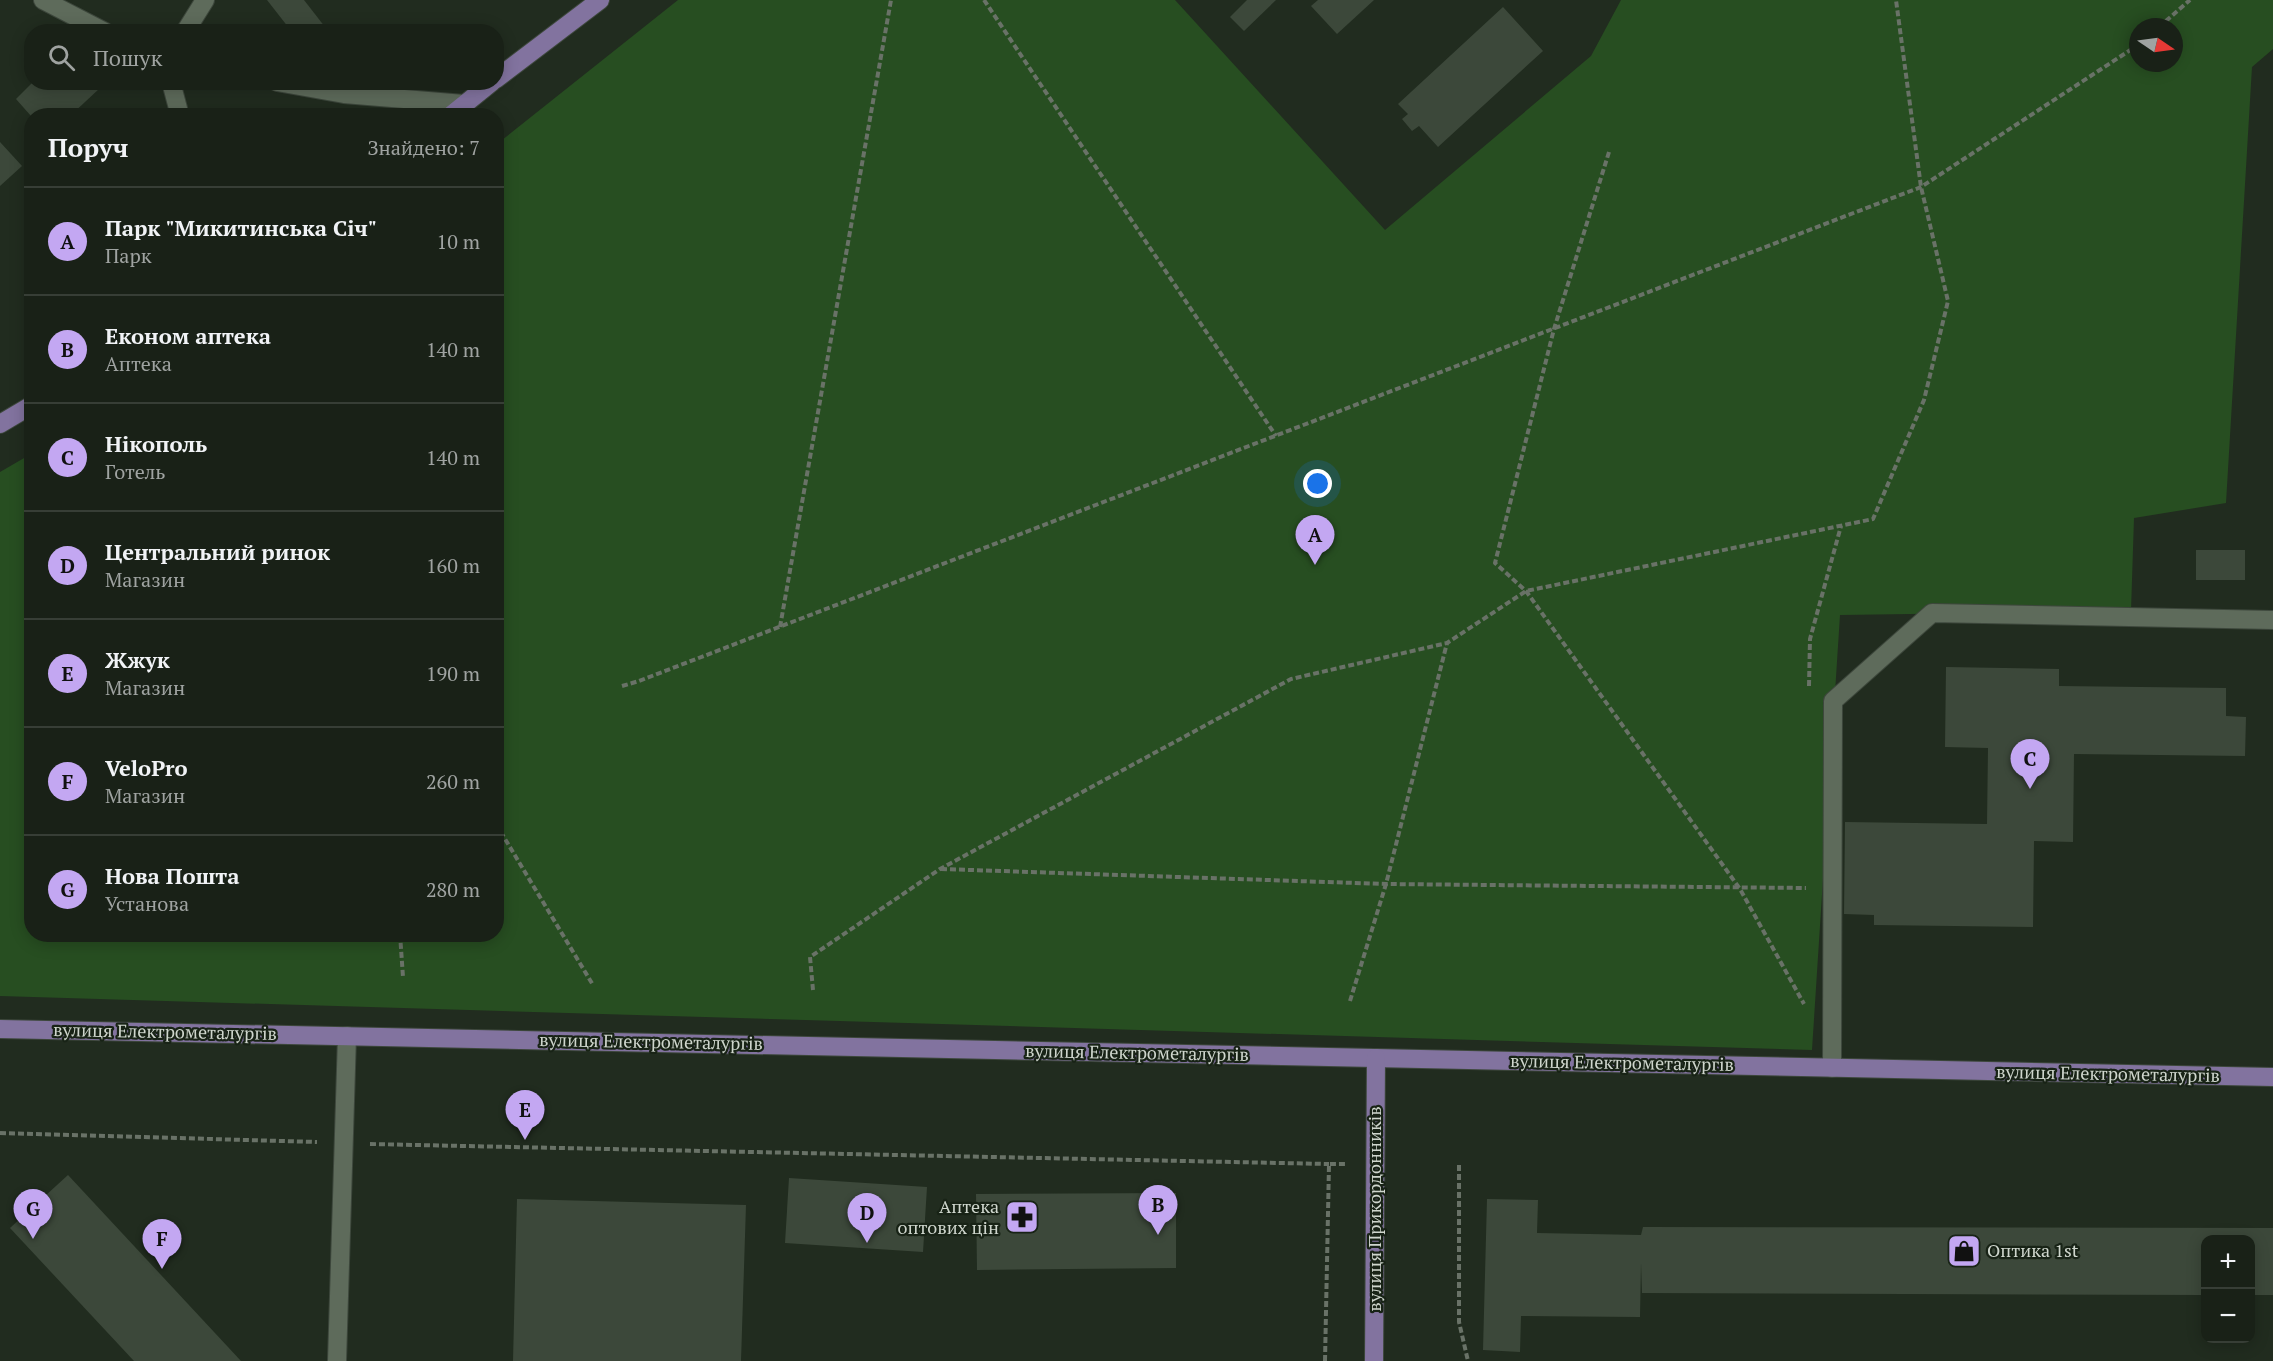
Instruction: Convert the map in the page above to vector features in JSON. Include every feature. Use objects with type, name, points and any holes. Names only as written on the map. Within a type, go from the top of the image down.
[{"type":"main road","points":[[504,73],[600,0]]},
{"type":"main road","points":[[459,108],[482,90]]},
{"type":"main road","points":[[0,424],[24,410]]},
{"type":"main road","name":"вулиця Електрометалургів","points":[[0,1029],[2273,1077]]},
{"type":"main road","name":"вулиця Прикордонників","points":[[1374,1361],[1376,1058]]},
{"type":"street","points":[[43,0],[90,24]]},
{"type":"street","points":[[190,24],[205,0]]},
{"type":"street","points":[[173,90],[178,108]]},
{"type":"street","points":[[322,90],[464,104]]},
{"type":"street","points":[[1832,1068],[1833,701],[1932,614],[2273,620]]},
{"type":"street","points":[[337,1361],[346,1036]]},
{"type":"path","points":[[780,627],[891,0]]},
{"type":"path","points":[[984,0],[1276,436]]},
{"type":"path","points":[[813,990],[810,957],[940,869],[1291,679],[1447,643],[1526,591],[1873,519],[1924,400],[1948,301],[1921,187],[1896,0]]},
{"type":"path","points":[[2169,18],[2190,0]]},
{"type":"path","points":[[622,686],[1921,187],[2129,51]]},
{"type":"path","points":[[1609,152],[1554,329],[1495,563],[1526,591],[1740,889],[1807,1010]]},
{"type":"path","points":[[1350,1001],[1386,884],[1447,643]]},
{"type":"path","points":[[504,837],[593,985]]},
{"type":"path","points":[[940,869],[1386,884],[1807,888]]},
{"type":"path","points":[[401,942],[403,978]]},
{"type":"path","points":[[0,1133],[344,1143],[1375,1164]]},
{"type":"path","points":[[1325,1361],[1329,1164]]},
{"type":"path","points":[[1459,1165],[1459,1322],[1468,1361]]},
{"type":"green space","points":[[678,0],[1175,0],[1385,230],[1591,56],[1621,0],[2273,0],[2273,49],[2252,67],[2226,503],[2134,518],[2131,611],[1840,615],[1812,1050],[0,996],[0,472],[24,458],[24,942],[504,942],[504,138]]},
{"type":"building","points":[[267,0],[304,0],[323,24],[286,24]]},
{"type":"building","points":[[1247,0],[1276,0],[1244,31],[1230,17]]},
{"type":"building","points":[[1318,0],[1374,0],[1337,34],[1311,6]]},
{"type":"building","points":[[1503,7],[1543,51],[1438,147],[1419,126],[1412,131],[1402,119],[1408,114],[1398,104]]},
{"type":"building","points":[[25,90],[98,90],[79,108],[24,108],[16,99]]},
{"type":"building","points":[[0,142],[22,166],[0,186]]},
{"type":"building","points":[[2196,550],[2245,550],[2245,580],[2196,580]]},
{"type":"building","points":[[1946,667],[2059,669],[2059,686],[2226,688],[2226,716],[2246,717],[2245,756],[2074,754],[2073,842],[2034,841],[2033,927],[1874,925],[1874,915],[1844,914],[1845,822],[1987,824],[1988,748],[1945,747]]},
{"type":"building","points":[[68,1175],[241,1361],[134,1361],[10,1228]]},
{"type":"building","points":[[789,1178],[927,1187],[923,1252],[785,1243]]},
{"type":"building","points":[[1176,1193],[1176,1268],[977,1270],[976,1194]]},
{"type":"building","points":[[517,1199],[746,1205],[741,1361],[513,1361]]},
{"type":"building","points":[[1487,1199],[1538,1200],[1537,1233],[1641,1235],[1643,1227],[2273,1228],[2273,1295],[2255,1295],[2255,1235],[2201,1235],[2201,1295],[1642,1293],[1641,1263],[1640,1317],[1521,1316],[1520,1352],[1483,1350]]},
{"type":"place","name":"Парк \"Микитинська Січ\"","points":[[1315,565]]},
{"type":"place","name":"Нікополь","points":[[2030,789]]},
{"type":"place","name":"Жжук","points":[[525,1140]]},
{"type":"place","name":"Аптека оптових цін","points":[[1022,1217]]},
{"type":"place","name":"Економ аптека","points":[[1158,1235]]},
{"type":"place","name":"Нова Пошта","points":[[33,1239]]},
{"type":"place","name":"Центральний ринок","points":[[867,1243]]},
{"type":"place","name":"Оптика 1st","points":[[1964,1251]]},
{"type":"place","name":"VeloPro","points":[[162,1269]]}]
